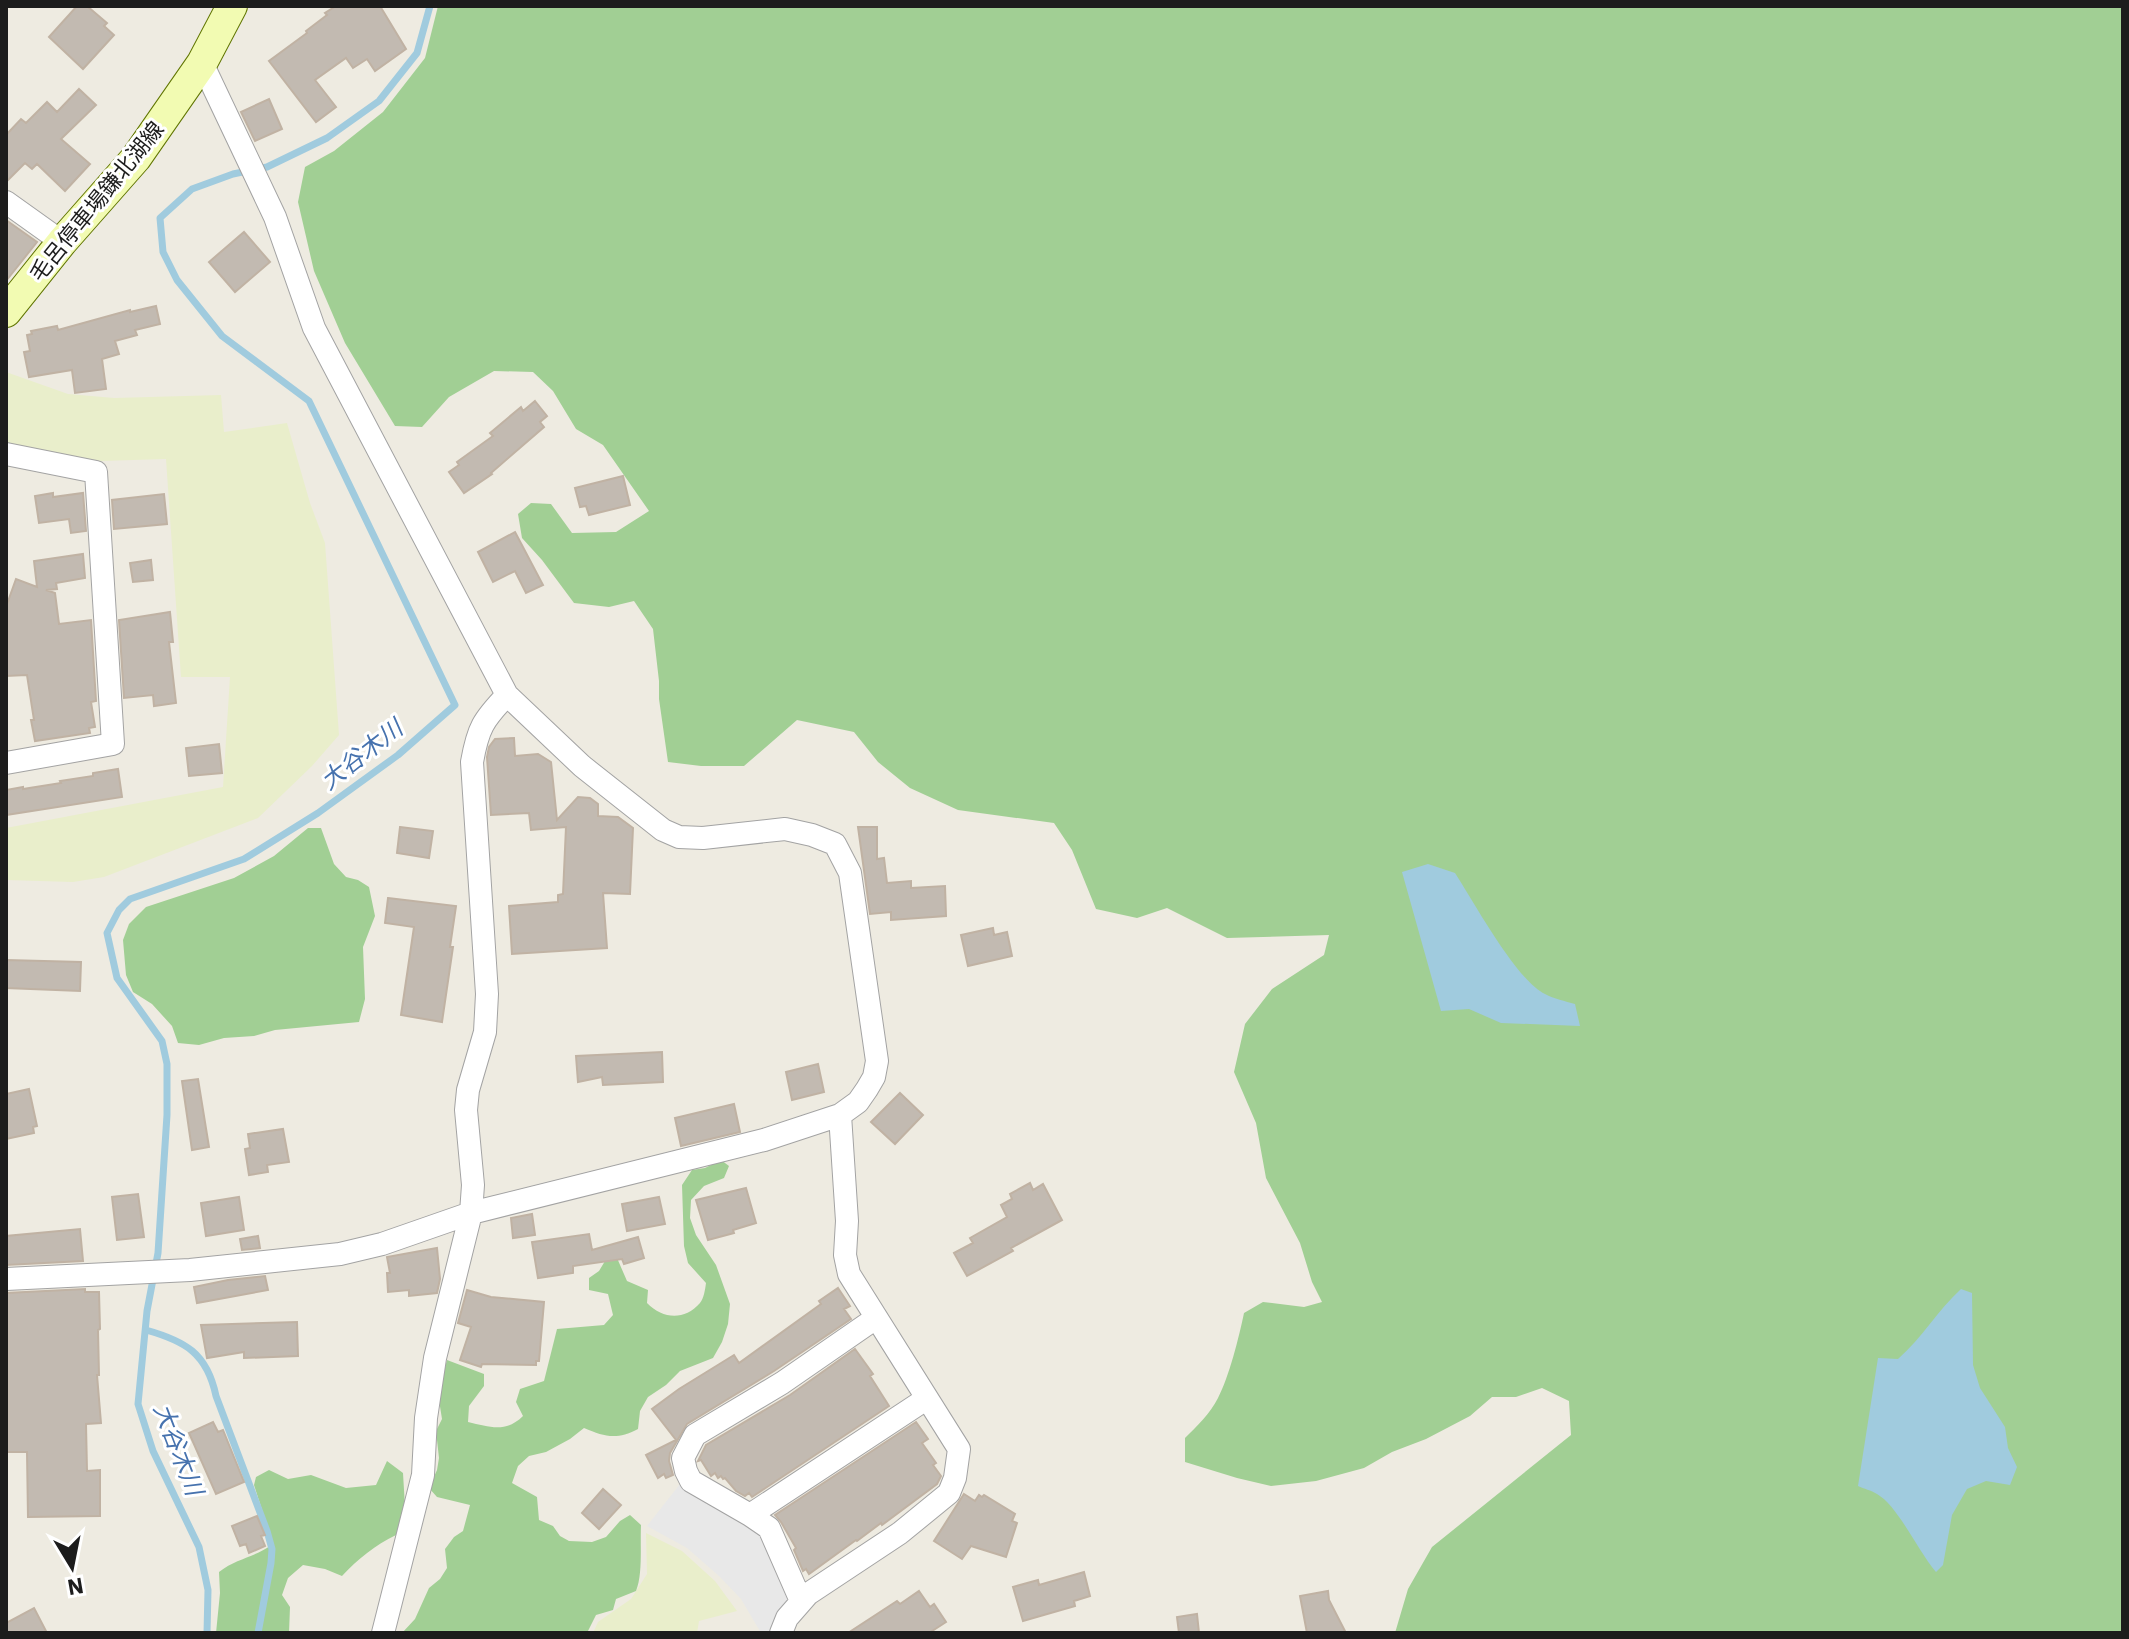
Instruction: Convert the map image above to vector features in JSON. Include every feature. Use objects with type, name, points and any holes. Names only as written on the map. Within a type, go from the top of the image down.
[{"type":"main road","name":"毛呂停車場鎌北湖線","points":[[6,312],[136,158],[202,63],[232,6]]},
{"type":"street","points":[[6,1279],[170,1271],[340,1254],[382,1244],[471,1213],[764,1140],[840,1115],[858,1102],[867,1089],[874,1077],[877,1061],[850,873],[835,844],[785,829],[703,838],[679,837],[663,830],[582,766],[507,695],[314,328],[275,217],[202,63]]},
{"type":"street","points":[[6,202],[62,242]]},
{"type":"street","points":[[6,454],[96,472],[113,744],[6,763]]},
{"type":"street","points":[[383,1633],[423,1475],[426,1418],[435,1358],[471,1213],[473,1185],[466,1110],[468,1090],[485,1032],[487,994],[472,762],[477,735],[486,717],[507,695]]},
{"type":"street","points":[[781,1633],[787,1618],[801,1601],[900,1533],[949,1493],[955,1478],[959,1449],[849,1274],[845,1255],[847,1221],[840,1115]]},
{"type":"street","points":[[801,1601],[769,1528],[691,1481],[683,1458],[695,1435],[782,1383],[876,1318]]},
{"type":"street","points":[[750,1515],[926,1399]]},
{"type":"green space","points":[[438,6],[2123,6],[2123,1633],[1395,1633],[1408,1589],[1432,1547],[1571,1435],[1569,1401],[1542,1388],[1516,1397],[1492,1397],[1470,1416],[1426,1439],[1392,1452],[1364,1468],[1316,1481],[1271,1486],[1185,1462],[1185,1438],[1218,1398],[1230,1368],[1244,1313],[1263,1302],[1304,1307],[1322,1302],[1300,1243],[1266,1178],[1256,1123],[1234,1072],[1245,1024],[1272,989],[1324,955],[1329,935],[1227,938],[1167,908],[1137,918],[1096,909],[1072,850],[1054,823],[958,810],[910,788],[878,762],[854,732],[797,720],[744,766],[668,762],[653,629],[634,601],[609,607],[574,603],[522,538],[518,514],[531,503],[551,504],[572,533],[616,532],[649,511],[603,445],[576,429],[553,391],[533,372],[494,371],[449,397],[422,427],[395,426],[345,343],[314,271],[298,202],[305,167],[334,151],[383,112],[425,58]]},
{"type":"green space","points":[[6,372],[68,394],[114,398],[221,395],[224,432],[287,423],[325,543],[339,735],[258,818],[104,877],[73,882],[6,880],[6,828],[223,787],[230,677],[181,677],[166,459],[101,461],[6,444]]},
{"type":"green space","points":[[308,828],[321,828],[334,864],[346,877],[369,887],[375,916],[363,947],[365,999],[359,1022],[275,1030],[199,1045],[178,1043],[172,1026],[152,1004],[133,992],[126,975],[123,940],[129,924],[146,907],[234,878],[274,856]]},
{"type":"green space","points":[[721,1160],[729,1166],[724,1178],[704,1186],[691,1200],[690,1218],[696,1235],[716,1265],[730,1304],[728,1324],[713,1358],[680,1371],[648,1397],[640,1411],[638,1429],[611,1436],[584,1428],[546,1452],[529,1456],[518,1466],[512,1483],[537,1497],[539,1520],[553,1526],[560,1536],[569,1541],[592,1542],[606,1537],[630,1515],[641,1525],[636,1591],[616,1599],[613,1610],[596,1615],[587,1633],[402,1633],[415,1619],[429,1588],[447,1568],[445,1549],[463,1531],[470,1505],[437,1497],[429,1488],[439,1458],[436,1431],[442,1419],[438,1394],[447,1360],[484,1374],[484,1386],[469,1406],[468,1422],[504,1427],[523,1416],[516,1402],[520,1389],[544,1381],[557,1329],[604,1325],[613,1315],[608,1294],[589,1290],[589,1278],[599,1271],[608,1256],[617,1258],[627,1281],[648,1290],[647,1303],[653,1308],[674,1316],[694,1309],[702,1299],[706,1283],[688,1263],[684,1246],[682,1185],[692,1170]]},
{"type":"green space","points":[[387,1461],[403,1473],[405,1507],[396,1535],[367,1553],[342,1576],[303,1565],[288,1578],[282,1595],[290,1607],[289,1633],[216,1633],[219,1572],[273,1544],[254,1485],[256,1477],[269,1470],[288,1479],[311,1475],[346,1488],[376,1485]]},
{"type":"green space","points":[[646,1533],[682,1551],[715,1581],[737,1611],[699,1621],[697,1633],[593,1633],[598,1622],[631,1599],[647,1574]]},
{"type":"shaded area","points":[[680,1484],[764,1532],[791,1599],[772,1633],[761,1633],[741,1599],[687,1548],[647,1526]]},
{"type":"water","points":[[1428,864],[1455,873],[1521,973],[1545,994],[1575,1004],[1580,1026],[1501,1023],[1469,1009],[1441,1011],[1402,872]]},
{"type":"water","points":[[1961,1289],[1972,1293],[1973,1365],[1980,1388],[2005,1427],[2008,1448],[2017,1467],[2010,1485],[1986,1481],[1967,1489],[1952,1515],[1943,1565],[1936,1572],[1893,1508],[1877,1494],[1858,1486],[1878,1358],[1898,1359]]},
{"type":"building","points":[[77,6],[87,6],[107,23],[104,26],[114,35],[83,69],[49,37]]},
{"type":"building","points":[[336,6],[380,6],[406,49],[375,71],[367,59],[353,68],[346,58],[315,80],[336,107],[316,122],[269,61],[307,33]]},
{"type":"building","points":[[79,89],[96,105],[61,139],[90,164],[65,191],[37,164],[32,169],[25,163],[6,182],[6,135],[21,119],[26,123],[47,102],[57,112]]},
{"type":"building","points":[[269,99],[282,129],[255,141],[241,112]]},
{"type":"building","points":[[6,220],[37,242],[6,281]]},
{"type":"building","points":[[244,232],[270,262],[235,292],[209,262]]},
{"type":"building","points":[[156,306],[160,324],[135,330],[137,335],[115,341],[119,354],[102,359],[106,389],[75,393],[72,370],[29,377],[24,352],[30,351],[27,335],[32,334],[31,331],[57,326],[58,330]]},
{"type":"building","points":[[535,401],[547,416],[540,422],[544,427],[492,474],[464,493],[449,472],[459,465],[457,462],[493,436],[490,433],[521,407],[523,411]]},
{"type":"building","points":[[623,476],[630,505],[589,515],[586,506],[580,507],[575,488]]},
{"type":"building","points":[[53,493],[53,497],[83,493],[86,531],[71,533],[69,519],[39,523],[35,496]]},
{"type":"building","points":[[164,494],[167,524],[114,529],[112,500]]},
{"type":"building","points":[[515,532],[543,585],[526,593],[515,571],[493,582],[478,552]]},
{"type":"building","points":[[83,554],[85,578],[56,583],[57,589],[46,590],[55,593],[59,624],[91,620],[96,701],[91,702],[95,727],[89,728],[90,733],[35,741],[27,675],[6,676],[6,607],[16,579],[37,587],[34,561]]},
{"type":"building","points":[[151,560],[153,580],[133,582],[130,563]]},
{"type":"building","points":[[170,612],[173,642],[169,642],[176,703],[154,706],[153,695],[124,698],[119,620]]},
{"type":"building","points":[[514,738],[515,756],[538,754],[551,762],[557,820],[578,797],[590,798],[598,804],[598,816],[618,817],[633,828],[630,894],[603,893],[607,948],[512,954],[509,906],[558,902],[558,895],[563,894],[566,827],[531,830],[529,813],[491,815],[489,747],[495,739]]},
{"type":"building","points":[[219,744],[222,773],[189,776],[186,748]]},
{"type":"building","points":[[118,769],[122,797],[6,815],[6,790],[61,783]]},
{"type":"building","points":[[400,827],[433,831],[429,858],[397,853]]},
{"type":"building","points":[[858,827],[877,827],[877,859],[884,858],[887,883],[911,881],[911,888],[945,886],[946,916],[891,920],[891,912],[870,914]]},
{"type":"building","points":[[388,898],[456,906],[442,1022],[401,1015],[414,927],[385,923]]},
{"type":"building","points":[[993,928],[994,935],[1007,932],[1012,956],[968,966],[961,935]]},
{"type":"building","points":[[6,960],[81,962],[80,991],[6,988]]},
{"type":"building","points":[[662,1052],[663,1082],[603,1085],[602,1077],[578,1082],[576,1056]]},
{"type":"building","points":[[818,1064],[824,1092],[792,1100],[786,1072]]},
{"type":"building","points":[[198,1079],[209,1147],[192,1150],[182,1081]]},
{"type":"building","points":[[29,1089],[37,1126],[33,1127],[34,1133],[6,1139],[6,1094]]},
{"type":"building","points":[[900,1093],[923,1115],[895,1144],[871,1122]]},
{"type":"building","points":[[734,1104],[740,1132],[681,1146],[675,1118]]},
{"type":"building","points":[[283,1129],[289,1162],[267,1165],[268,1172],[249,1175],[245,1149],[250,1148],[248,1134]]},
{"type":"building","points":[[1030,1183],[1033,1190],[1043,1184],[1062,1220],[967,1276],[954,1253],[973,1243],[970,1238],[1007,1217],[1001,1205],[1012,1199],[1010,1194]]},
{"type":"building","points":[[746,1188],[756,1223],[708,1240],[696,1200]]},
{"type":"building","points":[[138,1194],[144,1237],[117,1240],[112,1197]]},
{"type":"building","points":[[239,1197],[244,1230],[206,1236],[201,1203]]},
{"type":"building","points":[[659,1197],[665,1224],[627,1231],[622,1204]]},
{"type":"building","points":[[532,1214],[535,1235],[513,1238],[511,1218]]},
{"type":"building","points":[[80,1229],[83,1261],[6,1265],[6,1236]]},
{"type":"building","points":[[589,1234],[592,1250],[638,1237],[644,1258],[624,1264],[622,1259],[573,1266],[573,1273],[538,1278],[532,1242]]},
{"type":"building","points":[[258,1236],[260,1248],[242,1250],[240,1239]]},
{"type":"building","points":[[437,1248],[440,1279],[437,1293],[409,1296],[409,1290],[388,1292],[387,1273],[390,1273],[387,1257]]},
{"type":"building","points":[[265,1276],[268,1290],[197,1303],[194,1287]]},
{"type":"building","points":[[838,1288],[850,1306],[844,1309],[851,1319],[687,1424],[670,1453],[673,1475],[666,1478],[664,1474],[658,1478],[646,1455],[676,1440],[652,1409],[734,1355],[739,1363],[821,1304],[819,1301]]},
{"type":"building","points":[[85,1289],[85,1292],[99,1292],[97,1375],[101,1423],[86,1424],[87,1471],[100,1470],[100,1516],[28,1517],[27,1452],[6,1452],[6,1293]]},
{"type":"building","points":[[467,1290],[491,1297],[544,1302],[539,1361],[536,1365],[482,1364],[481,1367],[460,1360],[471,1327],[458,1323]]},
{"type":"building","points":[[297,1322],[298,1356],[244,1358],[244,1352],[207,1358],[201,1325]]},
{"type":"building","points":[[855,1349],[873,1374],[870,1376],[889,1406],[752,1497],[749,1493],[745,1496],[736,1491],[725,1478],[718,1478],[715,1473],[711,1476],[701,1460],[698,1461],[706,1445],[790,1395]]},
{"type":"building","points":[[213,1422],[218,1432],[223,1430],[244,1482],[216,1494],[189,1433]]},
{"type":"building","points":[[916,1422],[928,1439],[922,1443],[941,1476],[937,1484],[809,1574],[806,1569],[803,1571],[794,1550],[796,1548],[775,1515]]},
{"type":"building","points":[[603,1489],[621,1505],[599,1529],[582,1513]]},
{"type":"building","points":[[964,1494],[975,1501],[979,1495],[984,1495],[1015,1514],[1012,1521],[1017,1523],[1006,1557],[971,1546],[962,1559],[934,1541]]},
{"type":"building","points":[[257,1516],[265,1535],[261,1536],[265,1546],[249,1553],[246,1544],[240,1546],[232,1526]]},
{"type":"building","points":[[1084,1572],[1090,1596],[1074,1601],[1075,1606],[1023,1621],[1013,1587],[1038,1580],[1039,1585]]},
{"type":"building","points":[[919,1591],[930,1607],[934,1604],[946,1622],[929,1633],[848,1633],[897,1601],[900,1604]]},
{"type":"building","points":[[1328,1591],[1329,1600],[1346,1633],[1307,1633],[1300,1596]]},
{"type":"building","points":[[34,1608],[47,1633],[6,1633],[6,1623]]},
{"type":"building","points":[[1197,1614],[1199,1633],[1179,1633],[1177,1617]]},
{"type":"waterway","name":"大谷木川","points":[[207,1633],[208,1590],[199,1547],[153,1451],[138,1404],[147,1311],[158,1253],[167,1115],[167,1064],[162,1041],[117,978],[107,933],[119,910],[130,899],[244,859],[318,813],[398,755],[455,705],[309,401],[222,336],[177,280],[163,252],[160,218],[192,189],[233,174],[267,167],[327,138],[379,101],[417,53],[430,6]]},
{"type":"waterway","points":[[146,1330],[183,1344],[200,1359],[212,1381],[272,1549],[258,1633]]}]
